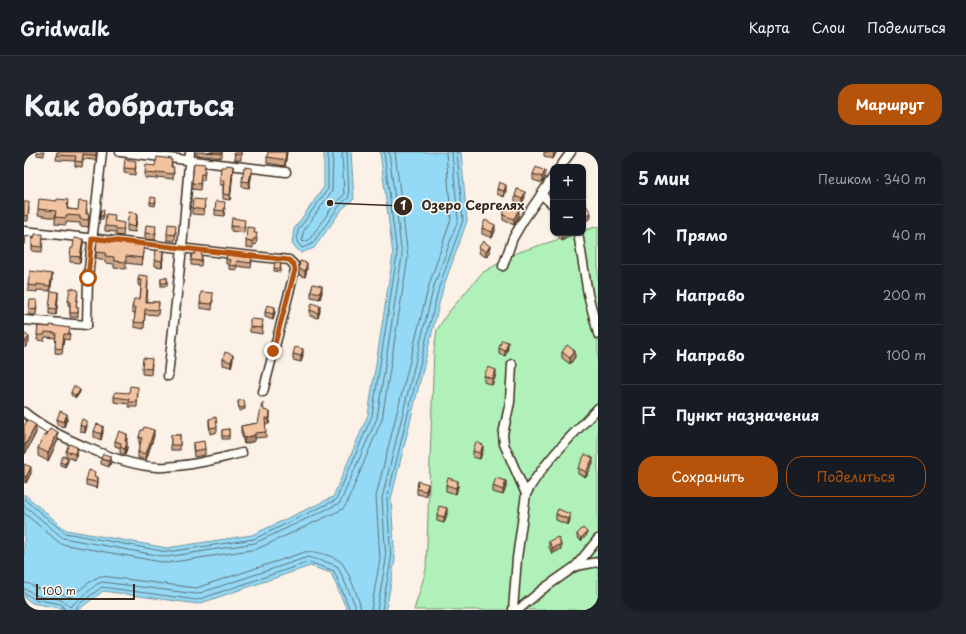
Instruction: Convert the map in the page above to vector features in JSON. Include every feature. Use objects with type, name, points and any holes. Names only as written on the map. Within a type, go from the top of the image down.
[{"type":"street","points":[[24,320],[87,325],[88,278],[102,152]]},
{"type":"street","points":[[120,152],[190,156],[286,172]]},
{"type":"street","points":[[562,164],[571,152]]},
{"type":"street","points":[[168,376],[190,156]]},
{"type":"street","points":[[503,266],[513,238],[550,181]]},
{"type":"street","points":[[541,194],[550,202]]},
{"type":"street","points":[[24,231],[289,260],[294,265],[295,270],[262,392]]},
{"type":"street","points":[[578,236],[588,294],[598,334]]},
{"type":"street","points":[[512,364],[510,402],[503,434],[504,444],[526,494]]},
{"type":"street","points":[[513,610],[517,558],[526,494],[534,479],[547,463],[598,408]]},
{"type":"street","points":[[24,412],[58,435],[127,462],[158,467],[198,464],[242,452]]},
{"type":"street","points":[[518,610],[543,589],[576,566],[598,539]]},
{"type":"street","points":[[576,566],[598,562]]},
{"type":"green space","points":[[598,226],[598,610],[414,610],[426,570],[434,350],[437,330],[447,314],[482,273],[516,253],[569,236],[586,236],[586,230]]},
{"type":"water","points":[[324,152],[351,152],[354,199],[343,208],[314,248],[301,253],[292,244],[294,229],[324,187]]},
{"type":"water","points":[[380,152],[461,152],[467,221],[443,288],[391,499],[395,560],[386,610],[347,610],[331,573],[310,566],[198,604],[103,591],[78,610],[70,610],[32,603],[24,597],[24,494],[66,530],[167,548],[252,535],[333,497],[368,415],[393,255]]},
{"type":"building","points":[[57,152],[96,152],[96,155],[83,154],[82,162],[75,161],[76,156],[56,155]]},
{"type":"building","points":[[207,152],[222,152],[222,154]]},
{"type":"building","points":[[235,152],[241,152],[241,155],[234,154]]},
{"type":"building","points":[[268,152],[286,152],[285,160],[267,157]]},
{"type":"building","points":[[157,157],[172,159],[171,167],[174,167],[173,174],[157,172],[157,174],[145,173],[146,165],[155,166]]},
{"type":"building","points":[[125,159],[136,161],[135,169],[124,168]]},
{"type":"building","points":[[194,163],[205,164],[204,174],[201,174],[200,184],[192,183]]},
{"type":"building","points":[[227,165],[233,166],[230,195],[223,194],[224,180],[220,180],[221,167],[226,167]]},
{"type":"building","points":[[244,167],[252,168],[249,182],[242,181]]},
{"type":"building","points":[[536,167],[545,171],[542,177],[533,174]]},
{"type":"building","points":[[499,182],[506,185],[504,191],[497,189]]},
{"type":"building","points":[[517,189],[525,192],[522,199],[515,196]]},
{"type":"building","points":[[151,197],[156,198],[155,203],[150,202]]},
{"type":"building","points":[[39,199],[57,201],[57,199],[68,200],[67,209],[78,210],[79,201],[87,202],[86,214],[89,214],[88,220],[80,219],[80,216],[66,215],[66,218],[55,217],[56,211],[38,209]]},
{"type":"building","points":[[193,199],[205,200],[204,210],[192,208]]},
{"type":"building","points":[[216,201],[225,202],[224,211],[215,210]]},
{"type":"building","points":[[24,202],[29,202],[28,216],[24,215]]},
{"type":"building","points":[[507,205],[519,209],[514,219],[503,215]]},
{"type":"building","points":[[586,205],[591,213],[586,216]]},
{"type":"building","points":[[101,210],[104,210],[103,216],[100,216]]},
{"type":"building","points":[[129,212],[137,213],[135,227],[127,225]]},
{"type":"building","points":[[106,214],[115,215],[114,221],[124,223],[123,230],[116,230],[116,227],[105,226]]},
{"type":"building","points":[[232,218],[245,220],[244,227],[231,226]]},
{"type":"building","points":[[485,220],[495,225],[492,232],[482,228]]},
{"type":"building","points":[[168,224],[176,225],[175,235],[167,234]]},
{"type":"building","points":[[146,225],[156,226],[155,234],[145,233]]},
{"type":"building","points":[[247,227],[255,228],[254,233],[257,233],[256,239],[253,239],[253,242],[246,241]]},
{"type":"building","points":[[35,234],[43,234],[42,247],[32,246],[32,238],[34,238]]},
{"type":"building","points":[[24,236],[26,236],[25,244],[24,244]]},
{"type":"building","points":[[74,238],[83,239],[80,257],[70,256]]},
{"type":"building","points":[[97,240],[121,243],[122,241],[138,242],[138,244],[144,245],[142,258],[126,256],[126,262],[114,261],[114,257],[105,256],[106,253],[96,252]]},
{"type":"building","points":[[483,241],[490,246],[486,252],[479,247]]},
{"type":"building","points":[[156,250],[163,251],[162,261],[155,260]]},
{"type":"building","points":[[195,250],[202,250],[201,261],[191,260],[192,254],[195,254]]},
{"type":"building","points":[[227,254],[252,257],[251,263],[237,261],[236,266],[229,265],[230,260],[226,259]]},
{"type":"building","points":[[300,261],[307,263],[305,271],[299,269]]},
{"type":"building","points":[[275,262],[281,263],[280,269],[274,268]]},
{"type":"building","points":[[30,271],[52,274],[50,286],[37,284],[37,286],[28,285]]},
{"type":"building","points":[[139,275],[148,276],[146,302],[159,302],[158,310],[145,309],[144,323],[134,322],[136,307],[132,307],[134,299],[140,299],[142,280],[138,280]]},
{"type":"building","points":[[161,278],[167,278],[167,283],[161,283]]},
{"type":"building","points":[[313,284],[322,286],[320,293],[311,291]]},
{"type":"building","points":[[70,288],[78,290],[76,307],[78,307],[78,313],[70,313],[70,301],[68,301]]},
{"type":"building","points":[[51,291],[58,292],[56,309],[49,308]]},
{"type":"building","points":[[201,292],[213,293],[212,304],[200,303]]},
{"type":"building","points":[[30,300],[37,300],[36,310],[29,309]]},
{"type":"building","points":[[312,303],[320,306],[318,313],[310,310]]},
{"type":"building","points":[[267,305],[275,307],[273,314],[265,312]]},
{"type":"building","points":[[250,319],[263,320],[262,328],[250,327]]},
{"type":"building","points":[[50,325],[70,328],[69,334],[64,334],[62,349],[55,348],[56,333],[45,332],[44,335],[37,335],[38,326],[50,327]]},
{"type":"building","points":[[24,333],[29,337],[25,342],[24,342]]},
{"type":"building","points":[[502,340],[508,342],[505,351],[499,348]]},
{"type":"building","points":[[567,345],[575,351],[570,358],[562,352]]},
{"type":"building","points":[[295,347],[303,349],[301,356],[293,354]]},
{"type":"building","points":[[225,352],[233,355],[231,362],[223,359]]},
{"type":"building","points":[[143,358],[152,359],[151,369],[142,368]]},
{"type":"building","points":[[488,367],[496,370],[492,379],[484,376]]},
{"type":"building","points":[[74,386],[80,390],[76,396],[71,392]]},
{"type":"building","points":[[130,386],[138,387],[137,402],[129,402],[129,399],[114,397],[115,392],[129,393]]},
{"type":"building","points":[[244,400],[245,407],[239,408],[238,401]]},
{"type":"building","points":[[262,403],[264,410],[270,412],[269,419],[265,418],[266,432],[255,433],[255,435],[244,438],[241,426],[258,423]]},
{"type":"building","points":[[60,411],[67,414],[64,422],[57,419]]},
{"type":"building","points":[[216,417],[217,427],[210,428],[209,419]]},
{"type":"building","points":[[82,419],[87,421],[85,427],[80,425]]},
{"type":"building","points":[[27,420],[36,425],[24,445],[24,426]]},
{"type":"building","points":[[97,424],[103,426],[101,434],[94,431]]},
{"type":"building","points":[[144,427],[154,430],[146,454],[138,452],[142,438],[139,437],[141,430],[143,430]]},
{"type":"building","points":[[50,428],[58,432],[48,453],[38,448],[44,435],[46,436]]},
{"type":"building","points":[[229,429],[229,436],[222,436],[222,430]]},
{"type":"building","points":[[119,431],[127,434],[125,449],[120,447],[121,443],[115,441]]},
{"type":"building","points":[[171,435],[180,435],[180,445],[171,445]]},
{"type":"building","points":[[204,441],[205,449],[194,451],[193,443]]},
{"type":"building","points":[[476,442],[483,445],[480,453],[473,451]]},
{"type":"building","points":[[69,444],[77,447],[75,454],[66,451]]},
{"type":"building","points":[[103,454],[111,456],[109,461],[101,459]]},
{"type":"building","points":[[585,454],[593,458],[586,472],[578,468]]},
{"type":"building","points":[[63,456],[68,458],[65,464],[60,462]]},
{"type":"building","points":[[24,464],[31,467],[26,477],[24,476]]},
{"type":"building","points":[[89,470],[95,472],[94,476],[98,477],[97,482],[86,480]]},
{"type":"building","points":[[448,478],[458,481],[456,488],[446,485]]},
{"type":"building","points":[[496,478],[506,481],[503,490],[493,486]]},
{"type":"building","points":[[418,481],[428,484],[426,491],[417,489]]},
{"type":"building","points":[[439,506],[447,508],[444,517],[437,515]]},
{"type":"building","points":[[558,509],[570,514],[568,519],[556,514]]},
{"type":"building","points":[[583,528],[587,532],[581,538],[577,534]]},
{"type":"building","points":[[558,537],[561,544],[552,548],[549,541]]},
{"type":"place","name":"Озеро Сергелях","points":[[330,203]]},
{"type":"route","points":[[88,278],[92,238],[289,260],[294,265],[295,270],[273,351]]}]
